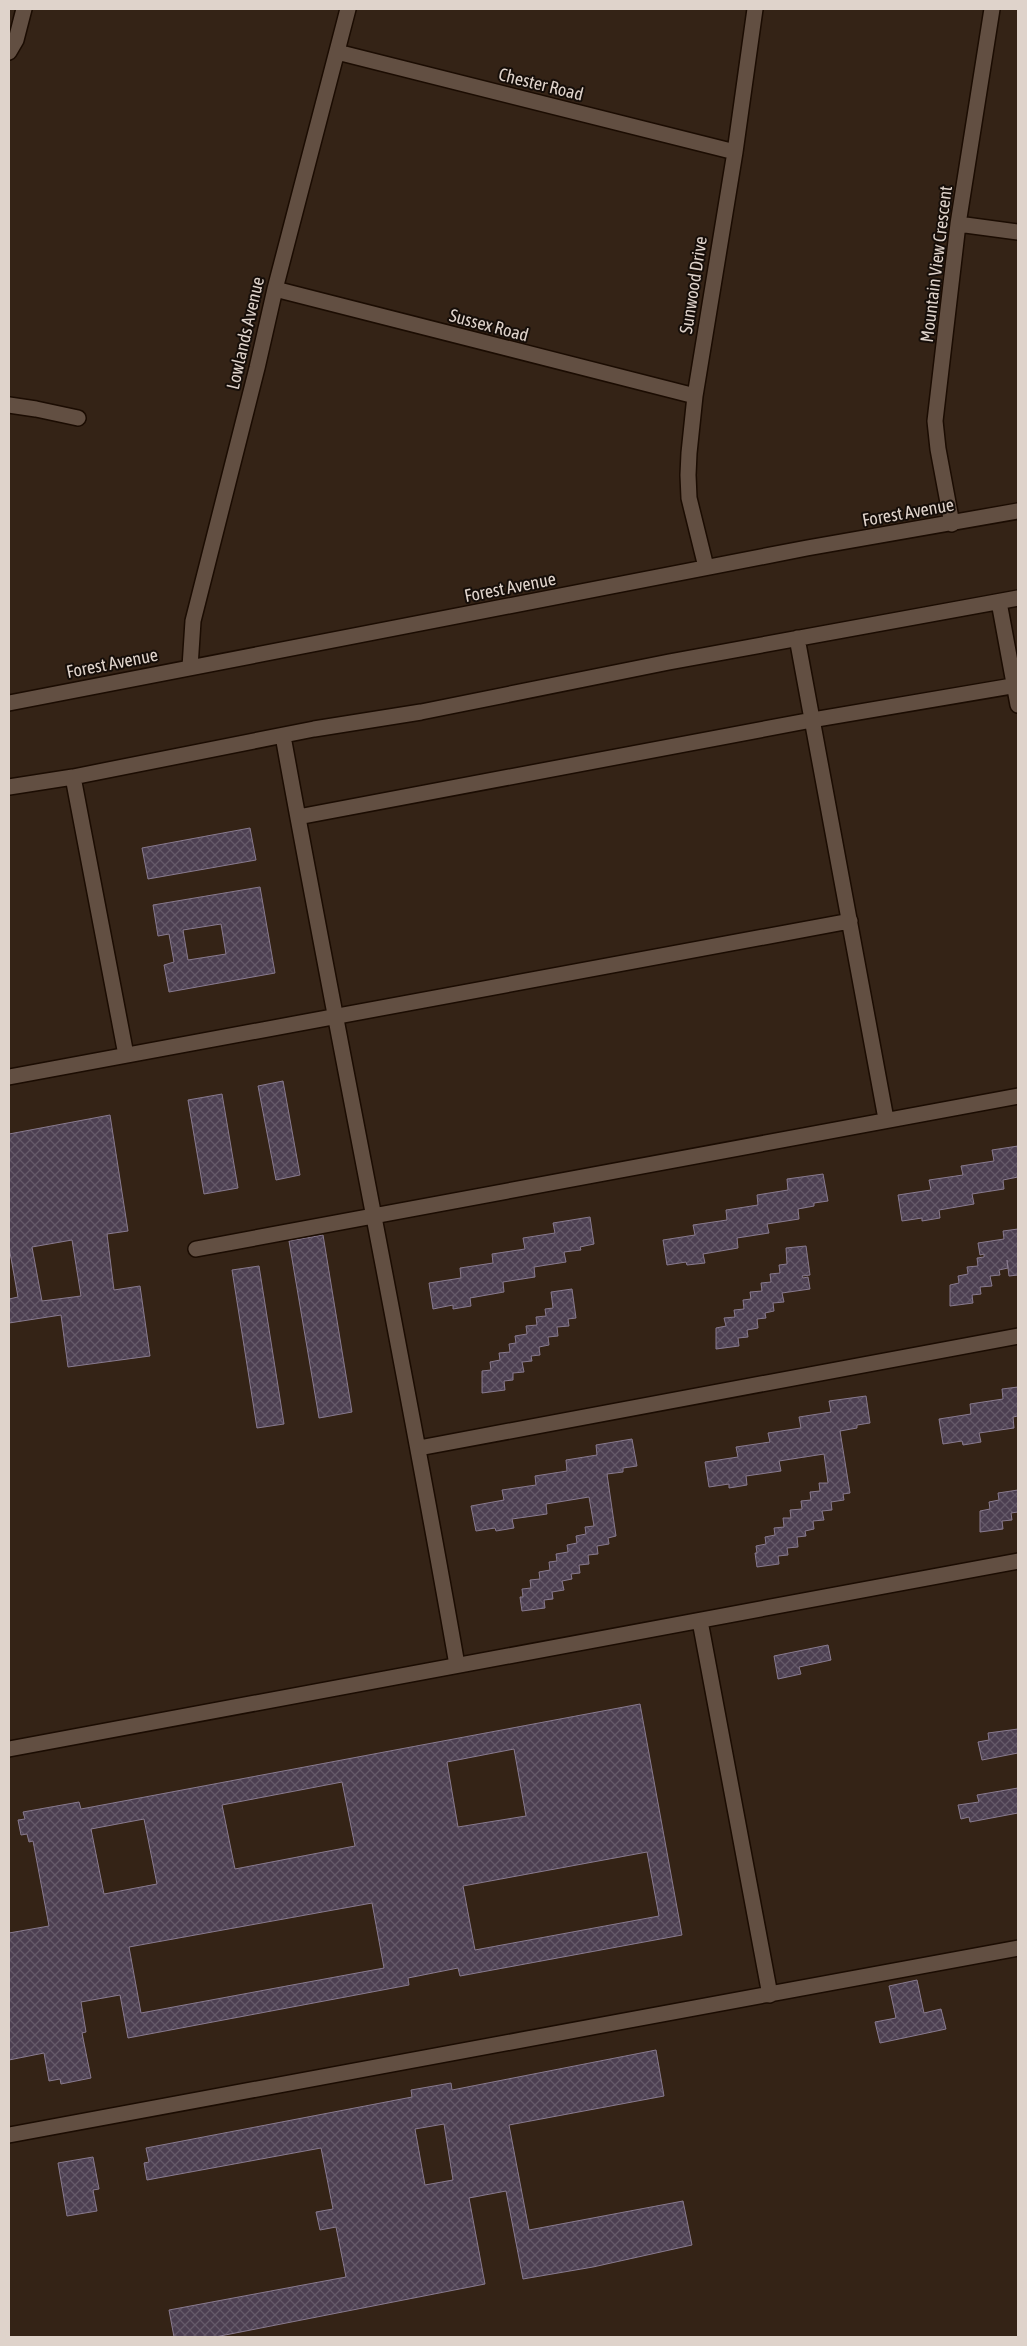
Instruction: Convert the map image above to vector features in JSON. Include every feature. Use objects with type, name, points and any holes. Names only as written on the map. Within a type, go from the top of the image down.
[{"type":"street","points":[[9,52],[16,40],[24,9]]},
{"type":"street","name":"Lowlands Avenue","points":[[190,667],[192,621],[255,377],[275,289],[348,9]]},
{"type":"street","name":"Sunwood Drive","points":[[706,567],[689,498],[688,475],[695,396],[735,152],[754,9]]},
{"type":"street","name":"Mountain View Crescent","points":[[952,524],[938,449],[935,421],[958,224],[992,9]]},
{"type":"street","name":"Chester Road","points":[[338,52],[735,152]]},
{"type":"street","points":[[958,224],[1018,232]]},
{"type":"street","name":"Sussex Road","points":[[275,289],[695,396]]},
{"type":"street","points":[[9,406],[36,409],[78,418]]},
{"type":"street","name":"Forest Avenue","points":[[9,702],[706,567],[1018,511]]},
{"type":"street","points":[[9,788],[421,712],[797,638],[1018,598]]},
{"type":"street","points":[[999,602],[1018,705]]},
{"type":"street","points":[[797,638],[886,1119]]},
{"type":"street","points":[[298,817],[812,720],[1016,686]]},
{"type":"street","points":[[283,736],[372,1215],[420,1448],[457,1665]]},
{"type":"street","points":[[73,777],[126,1055]]},
{"type":"street","points":[[9,1077],[850,921]]},
{"type":"street","points":[[196,1249],[886,1119],[1018,1096]]},
{"type":"street","points":[[420,1448],[1018,1336]]},
{"type":"street","points":[[9,1750],[1018,1561]]},
{"type":"street","points":[[700,1621],[770,1994]]},
{"type":"street","points":[[9,2135],[1018,1948]]},
{"type":"building","points":[[250,828],[256,860],[148,879],[142,848]]},
{"type":"building","points":[[260,887],[275,973],[169,992],[164,965],[174,962],[169,934],[158,936],[153,905]],"holes":[[[221,924],[226,954],[188,960],[183,930]]]},
{"type":"building","points":[[283,1081],[300,1175],[276,1180],[258,1086]]},
{"type":"building","points":[[222,1094],[238,1188],[204,1194],[188,1100]]},
{"type":"building","points":[[110,1115],[128,1231],[107,1234],[114,1290],[140,1286],[150,1356],[68,1367],[61,1315],[9,1323],[9,1299],[18,1297],[9,1247],[9,1134]],"holes":[[[72,1240],[81,1296],[42,1301],[32,1247]]]},
{"type":"building","points":[[1018,1146],[1018,1177],[1003,1180],[1004,1189],[972,1194],[974,1204],[939,1210],[940,1218],[922,1221],[922,1218],[902,1221],[898,1195],[931,1190],[929,1180],[963,1175],[961,1166],[994,1161],[992,1150]]},
{"type":"building","points":[[823,1174],[828,1201],[814,1203],[814,1206],[798,1209],[799,1219],[767,1224],[769,1233],[737,1238],[738,1248],[703,1254],[705,1263],[687,1265],[686,1262],[667,1265],[663,1240],[695,1235],[693,1225],[727,1220],[726,1210],[758,1205],[757,1195],[788,1190],[787,1179]]},
{"type":"building","points":[[590,1217],[594,1244],[580,1247],[581,1250],[564,1252],[566,1262],[534,1267],[535,1277],[503,1282],[504,1292],[470,1298],[471,1306],[453,1309],[453,1305],[433,1309],[429,1283],[461,1278],[460,1268],[493,1263],[492,1254],[525,1249],[523,1238],[555,1233],[553,1223]]},
{"type":"building","points":[[1018,1229],[1018,1275],[1009,1276],[1008,1268],[999,1270],[1000,1275],[990,1276],[992,1286],[980,1287],[981,1294],[972,1295],[973,1303],[950,1306],[950,1285],[959,1283],[958,1276],[968,1274],[967,1267],[978,1266],[977,1258],[984,1257],[984,1254],[980,1255],[978,1243],[1004,1239],[1003,1231]]},
{"type":"building","points":[[323,1235],[352,1412],[319,1418],[289,1241]]},
{"type":"building","points":[[806,1246],[810,1275],[802,1276],[803,1278],[808,1277],[810,1289],[782,1293],[784,1302],[773,1303],[774,1311],[765,1313],[766,1318],[757,1319],[758,1328],[747,1330],[748,1337],[738,1338],[739,1346],[716,1349],[716,1328],[726,1326],[724,1318],[735,1317],[734,1310],[744,1309],[743,1300],[751,1299],[750,1292],[762,1291],[761,1283],[771,1282],[770,1274],[780,1273],[779,1265],[787,1264],[786,1248]]},
{"type":"building","points":[[259,1266],[284,1424],[257,1428],[232,1270]]},
{"type":"building","points":[[572,1289],[576,1318],[568,1319],[569,1326],[557,1327],[558,1336],[548,1337],[549,1345],[539,1347],[540,1355],[531,1356],[532,1361],[522,1362],[524,1372],[513,1373],[513,1380],[504,1381],[505,1390],[482,1393],[482,1371],[491,1370],[490,1362],[500,1360],[499,1353],[510,1352],[509,1344],[516,1343],[515,1336],[527,1334],[526,1326],[537,1325],[536,1317],[546,1316],[545,1309],[553,1308],[551,1292]]},
{"type":"building","points":[[1018,1387],[1018,1416],[1013,1417],[1014,1428],[979,1433],[981,1442],[963,1445],[962,1441],[943,1444],[939,1419],[971,1414],[970,1404],[1003,1399],[1002,1389]]},
{"type":"building","points":[[866,1396],[870,1423],[840,1431],[850,1493],[843,1494],[844,1500],[831,1502],[832,1510],[822,1511],[824,1520],[813,1521],[814,1529],[805,1531],[806,1536],[797,1537],[798,1547],[787,1548],[788,1555],[778,1556],[779,1564],[757,1567],[756,1546],[766,1544],[765,1537],[775,1535],[774,1528],[784,1527],[783,1518],[791,1518],[790,1510],[802,1509],[801,1501],[811,1500],[810,1492],[820,1491],[819,1483],[828,1483],[824,1454],[779,1461],[781,1471],[746,1476],[747,1485],[729,1488],[729,1484],[709,1487],[705,1462],[738,1457],[736,1447],[770,1442],[768,1433],[801,1428],[799,1417],[831,1412],[829,1401]]},
{"type":"building","points":[[632,1439],[637,1466],[623,1468],[623,1472],[607,1474],[616,1536],[608,1538],[609,1544],[597,1546],[598,1554],[588,1555],[589,1564],[579,1565],[580,1573],[571,1574],[572,1579],[562,1581],[564,1590],[552,1592],[553,1599],[544,1600],[545,1608],[522,1611],[520,1597],[523,1597],[522,1589],[531,1588],[530,1580],[540,1579],[539,1572],[550,1570],[549,1562],[557,1561],[556,1554],[568,1552],[567,1545],[577,1543],[576,1536],[586,1534],[585,1527],[594,1526],[589,1497],[546,1504],[547,1514],[512,1519],[514,1528],[496,1531],[495,1528],[476,1531],[471,1506],[504,1500],[502,1490],[536,1485],[535,1476],[567,1471],[566,1460],[597,1455],[596,1445]]},
{"type":"building","points":[[1018,1490],[1018,1512],[1011,1513],[1012,1520],[1002,1521],[1003,1529],[980,1532],[980,1511],[990,1509],[989,1502],[999,1500],[998,1493]]},
{"type":"building","points":[[828,1645],[831,1660],[799,1667],[801,1674],[778,1679],[774,1656]]},
{"type":"building","points":[[640,1704],[682,1935],[460,1976],[458,1968],[408,1978],[409,1985],[128,2038],[120,1995],[81,2002],[86,2032],[82,2033],[91,2078],[61,2084],[60,2079],[49,2081],[44,2053],[9,2060],[9,1933],[49,1926],[33,1841],[29,1842],[27,1834],[21,1835],[18,1820],[25,1819],[23,1812],[79,1802],[81,1809]],"holes":[[[514,1749],[526,1816],[458,1827],[447,1762]],[[342,1782],[355,1846],[235,1869],[222,1805]],[[144,1819],[157,1884],[104,1894],[91,1829]],[[647,1852],[659,1916],[475,1950],[463,1886]],[[372,1903],[384,1968],[141,2013],[129,1947]]]},
{"type":"building","points":[[1018,1729],[1018,1753],[982,1760],[978,1742],[989,1740],[988,1733]]},
{"type":"building","points":[[1018,1788],[1018,1813],[970,1822],[969,1817],[961,1819],[958,1805],[979,1802],[977,1795]]},
{"type":"building","points":[[917,1980],[924,2013],[941,2009],[946,2029],[880,2043],[875,2022],[896,2018],[889,1986]]},
{"type":"building","points":[[656,2050],[664,2096],[509,2125],[529,2230],[683,2201],[692,2245],[593,2267],[523,2279],[506,2191],[469,2198],[485,2284],[215,2337],[174,2337],[169,2310],[346,2277],[336,2227],[320,2230],[316,2212],[333,2209],[321,2148],[147,2180],[144,2163],[149,2162],[146,2148],[412,2097],[411,2090],[451,2083],[452,2090]],"holes":[[[444,2124],[453,2180],[425,2185],[415,2129]]]},
{"type":"building","points":[[93,2157],[99,2189],[93,2190],[97,2211],[67,2216],[58,2163]]}]
